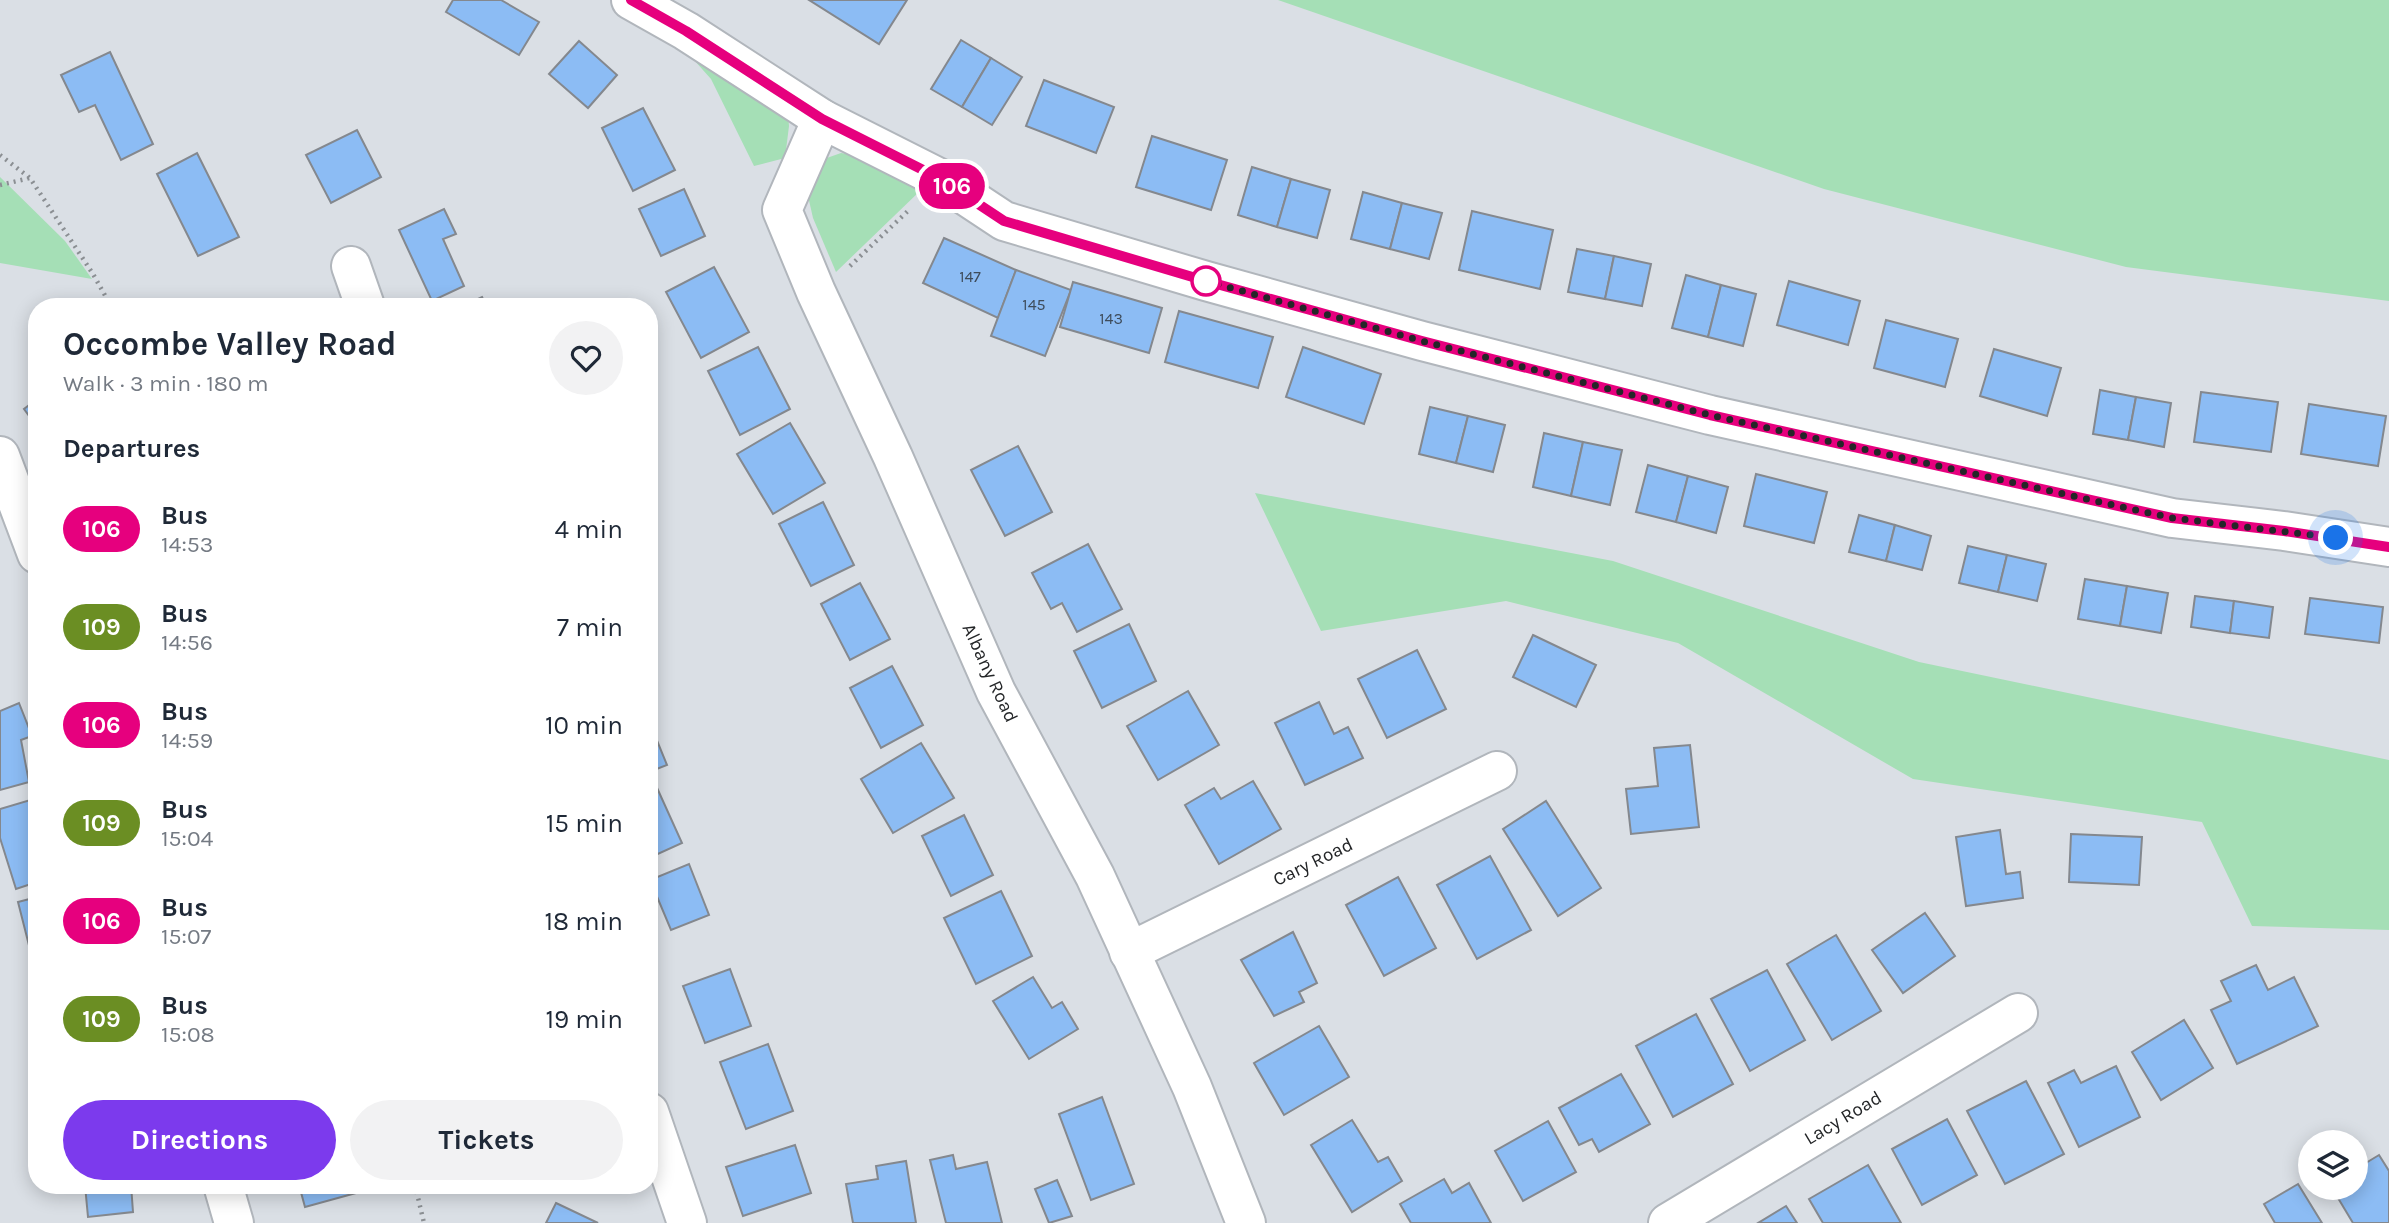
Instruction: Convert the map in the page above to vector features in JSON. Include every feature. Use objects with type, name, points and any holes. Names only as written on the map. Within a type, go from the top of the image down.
[{"type":"street","points":[[631,0],[686,31],[822,119],[939,178],[1004,221],[1422,341],[1710,415],[2172,518],[2389,547]]},
{"type":"street","name":"Albany Road","points":[[822,119],[782,211],[996,692],[1095,876],[1192,1087],[1246,1223]]},
{"type":"street","points":[[351,266],[362,298]]},
{"type":"street","points":[[0,456],[28,530]]},
{"type":"street","name":"Cary Road","points":[[1129,952],[1497,771]]},
{"type":"street","name":"Lacy Road","points":[[1668,1223],[2018,1013]]},
{"type":"street","points":[[658,1138],[687,1223]]},
{"type":"street","points":[[226,1194],[234,1223]]},
{"type":"path","points":[[0,156],[30,178],[106,298]]},
{"type":"path","points":[[0,185],[30,178]]},
{"type":"path","points":[[850,265],[917,203]]},
{"type":"path","points":[[417,1194],[424,1223]]},
{"type":"green space","points":[[1278,0],[2389,0],[2389,301],[2126,267],[1824,189]]},
{"type":"green space","points":[[673,44],[787,104],[789,126],[785,158],[754,166],[711,79],[694,60]]},
{"type":"green space","points":[[841,153],[872,158],[921,190],[836,272],[813,218],[808,196],[824,159]]},
{"type":"green space","points":[[0,177],[65,241],[92,279],[0,263]]},
{"type":"green space","points":[[1255,493],[1613,561],[1919,662],[2389,760],[2389,930],[2252,926],[2202,822],[1913,779],[1678,643],[1506,601],[1321,631]]},
{"type":"building","points":[[453,0],[501,0],[539,22],[519,55],[446,12]]},
{"type":"building","points":[[809,0],[907,0],[879,44]]},
{"type":"building","points":[[961,40],[991,58],[962,107],[931,89]]},
{"type":"building","points":[[579,41],[617,75],[588,108],[549,74]]},
{"type":"building","points":[[110,52],[153,144],[121,160],[95,105],[79,112],[61,75]]},
{"type":"building","points":[[991,58],[1022,77],[992,125],[962,107]]},
{"type":"building","points":[[1044,80],[1114,107],[1096,153],[1026,126]]},
{"type":"building","points":[[643,108],[675,170],[633,191],[602,128]]},
{"type":"building","points":[[357,130],[381,177],[331,203],[306,155]]},
{"type":"building","points":[[1152,136],[1227,160],[1211,210],[1136,187]]},
{"type":"building","points":[[197,153],[239,237],[198,256],[157,174]]},
{"type":"building","points":[[1252,167],[1291,179],[1277,227],[1238,215]]},
{"type":"building","points":[[1291,179],[1330,190],[1317,238],[1277,227]]},
{"type":"building","points":[[684,189],[705,236],[661,256],[639,209]]},
{"type":"building","points":[[1363,192],[1402,203],[1390,249],[1351,239]]},
{"type":"building","points":[[1402,203],[1442,213],[1429,259],[1390,249]]},
{"type":"building","points":[[444,209],[456,234],[443,239],[464,286],[438,298],[431,298],[399,230]]},
{"type":"building","points":[[1472,211],[1553,230],[1540,289],[1459,270]]},
{"type":"building","points":[[944,238],[1016,270],[998,318],[923,283]]},
{"type":"building","points":[[1577,249],[1614,256],[1605,299],[1568,292]]},
{"type":"building","points":[[1614,256],[1651,264],[1642,306],[1605,299]]},
{"type":"building","points":[[714,267],[749,332],[701,358],[666,292]]},
{"type":"building","points":[[1016,270],[1071,290],[1045,356],[991,336]]},
{"type":"building","points":[[1686,275],[1721,285],[1708,337],[1672,328]]},
{"type":"building","points":[[1789,281],[1860,301],[1848,345],[1777,325]]},
{"type":"building","points":[[1073,282],[1162,308],[1149,353],[1060,327]]},
{"type":"building","points":[[1721,285],[1756,294],[1743,346],[1708,337]]},
{"type":"building","points":[[1179,311],[1273,337],[1258,388],[1165,362]]},
{"type":"building","points":[[1886,320],[1958,339],[1945,387],[1874,368]]},
{"type":"building","points":[[758,347],[790,409],[740,435],[708,371]]},
{"type":"building","points":[[1303,347],[1381,374],[1364,424],[1286,397]]},
{"type":"building","points":[[1994,349],[2061,368],[2047,416],[1980,396]]},
{"type":"building","points":[[2100,390],[2136,397],[2128,440],[2093,434]]},
{"type":"building","points":[[2201,392],[2278,402],[2271,452],[2194,442]]},
{"type":"building","points":[[2136,397],[2171,403],[2164,447],[2128,440]]},
{"type":"building","points":[[2309,404],[2386,416],[2378,466],[2301,454]]},
{"type":"building","points":[[1430,407],[1468,416],[1456,463],[1419,454]]},
{"type":"building","points":[[1468,416],[1505,425],[1493,472],[1456,463]]},
{"type":"building","points":[[790,423],[825,483],[773,514],[737,454]]},
{"type":"building","points":[[1544,433],[1583,442],[1571,496],[1533,487]]},
{"type":"building","points":[[1583,442],[1622,450],[1610,505],[1571,496]]},
{"type":"building","points":[[1018,446],[1052,512],[1005,536],[971,470]]},
{"type":"building","points":[[1648,465],[1688,476],[1676,522],[1636,512]]},
{"type":"building","points":[[1756,474],[1827,492],[1814,543],[1744,526]]},
{"type":"building","points":[[1688,476],[1728,487],[1716,533],[1676,522]]},
{"type":"building","points":[[823,502],[854,565],[811,586],[779,524]]},
{"type":"building","points":[[1859,515],[1895,525],[1886,561],[1849,552]]},
{"type":"building","points":[[1895,525],[1931,536],[1922,570],[1886,561]]},
{"type":"building","points":[[1088,544],[1122,609],[1077,632],[1062,603],[1051,609],[1032,573]]},
{"type":"building","points":[[1968,546],[2007,555],[1998,592],[1959,583]]},
{"type":"building","points":[[2007,555],[2046,564],[2037,601],[1998,592]]},
{"type":"building","points":[[2085,579],[2127,586],[2120,626],[2078,619]]},
{"type":"building","points":[[860,583],[890,639],[850,660],[821,604]]},
{"type":"building","points":[[2127,586],[2168,593],[2161,633],[2120,626]]},
{"type":"building","points":[[2195,596],[2234,601],[2230,633],[2191,627]]},
{"type":"building","points":[[2310,598],[2383,607],[2379,643],[2305,634]]},
{"type":"building","points":[[2234,601],[2273,607],[2269,638],[2230,633]]},
{"type":"building","points":[[1129,624],[1156,681],[1102,708],[1074,651]]},
{"type":"building","points":[[1533,635],[1596,665],[1576,707],[1513,677]]},
{"type":"building","points":[[1417,650],[1446,709],[1387,738],[1358,679]]},
{"type":"building","points":[[892,666],[923,725],[881,748],[850,688]]},
{"type":"building","points":[[1188,691],[1219,745],[1158,780],[1127,726]]},
{"type":"building","points":[[1319,702],[1334,734],[1348,727],[1363,758],[1305,785],[1275,723]]},
{"type":"building","points":[[19,703],[28,726],[28,737],[21,740],[28,782],[0,790],[0,711]]},
{"type":"building","points":[[658,743],[667,765],[658,768]]},
{"type":"building","points":[[921,743],[954,798],[893,833],[861,779]]},
{"type":"building","points":[[1690,745],[1699,827],[1631,834],[1626,789],[1658,786],[1654,748]]},
{"type":"building","points":[[1253,781],[1281,829],[1219,864],[1185,805],[1214,788],[1221,799]]},
{"type":"building","points":[[658,790],[682,843],[658,854]]},
{"type":"building","points":[[28,801],[28,885],[16,889],[0,838],[0,809]]},
{"type":"building","points":[[1546,801],[1601,888],[1558,916],[1503,829]]},
{"type":"building","points":[[964,815],[993,875],[951,896],[922,836]]},
{"type":"building","points":[[2000,830],[2006,874],[2020,872],[2023,898],[1966,906],[1956,837]]},
{"type":"building","points":[[2071,834],[2142,837],[2139,885],[2069,882]]},
{"type":"building","points":[[1490,856],[1531,930],[1477,959],[1437,885]]},
{"type":"building","points":[[689,864],[709,915],[671,930],[658,899],[658,877]]},
{"type":"building","points":[[1398,877],[1436,948],[1384,976],[1346,905]]},
{"type":"building","points":[[1001,891],[1032,956],[976,984],[944,918]]},
{"type":"building","points":[[28,899],[28,941],[18,902]]},
{"type":"building","points":[[1925,913],[1955,956],[1903,993],[1872,950]]},
{"type":"building","points":[[1293,932],[1317,983],[1299,992],[1304,1002],[1274,1016],[1241,960]]},
{"type":"building","points":[[1836,935],[1881,1011],[1832,1040],[1787,964]]},
{"type":"building","points":[[2256,965],[2268,990],[2294,977],[2318,1026],[2237,1064],[2211,1010],[2231,1001],[2221,981]]},
{"type":"building","points":[[730,969],[751,1026],[705,1043],[683,986]]},
{"type":"building","points":[[1767,970],[1805,1040],[1750,1071],[1711,999]]},
{"type":"building","points":[[1033,977],[1052,1008],[1062,1002],[1078,1029],[1029,1059],[993,1001]]},
{"type":"building","points":[[1696,1014],[1733,1084],[1673,1117],[1636,1046]]},
{"type":"building","points":[[2184,1020],[2213,1068],[2161,1100],[2132,1052]]},
{"type":"building","points":[[1319,1026],[1349,1077],[1284,1115],[1254,1063]]},
{"type":"building","points":[[768,1044],[793,1111],[746,1129],[720,1062]]},
{"type":"building","points":[[2116,1066],[2140,1117],[2079,1147],[2048,1083],[2074,1070],[2081,1083]]},
{"type":"building","points":[[1621,1074],[1650,1124],[1599,1152],[1592,1139],[1579,1145],[1559,1108]]},
{"type":"building","points":[[2026,1081],[2064,1154],[2005,1184],[1967,1111]]},
{"type":"building","points":[[1102,1097],[1134,1184],[1091,1200],[1059,1114]]},
{"type":"building","points":[[1947,1119],[1977,1175],[1922,1205],[1892,1149]]},
{"type":"building","points":[[1352,1120],[1378,1162],[1388,1157],[1402,1181],[1352,1212],[1311,1145]]},
{"type":"building","points":[[1548,1121],[1576,1172],[1523,1201],[1495,1151]]},
{"type":"building","points":[[795,1145],[811,1193],[743,1216],[726,1167]]},
{"type":"building","points":[[953,1155],[956,1169],[987,1162],[1002,1223],[946,1223],[930,1160]]},
{"type":"building","points":[[2379,1155],[2389,1171],[2389,1223],[2353,1223],[2339,1200],[2368,1200],[2368,1162]]},
{"type":"building","points":[[906,1161],[916,1223],[853,1223],[846,1184],[878,1179],[876,1166]]},
{"type":"building","points":[[1868,1165],[1901,1223],[1823,1223],[1809,1199]]},
{"type":"building","points":[[1444,1179],[1452,1193],[1469,1183],[1491,1223],[1411,1223],[1400,1204]]},
{"type":"building","points":[[1057,1180],[1072,1216],[1049,1223],[1035,1189]]},
{"type":"building","points":[[2298,1184],[2298,1200],[2308,1200],[2322,1223],[2275,1223],[2264,1204]]},
{"type":"building","points":[[86,1194],[132,1194],[133,1212],[88,1217]]},
{"type":"building","points":[[301,1194],[352,1194],[305,1207]]},
{"type":"building","points":[[556,1203],[598,1223],[546,1223]]},
{"type":"building","points":[[1786,1206],[1797,1223],[1758,1223]]},
{"type":"bus line","name":"106","points":[[631,0],[686,31],[822,119],[939,178],[1004,221],[1422,341],[1710,415],[2172,518],[2389,547]]},
{"type":"route","points":[[1206,281],[1422,341],[1710,415],[2172,518],[2336,538]]}]
